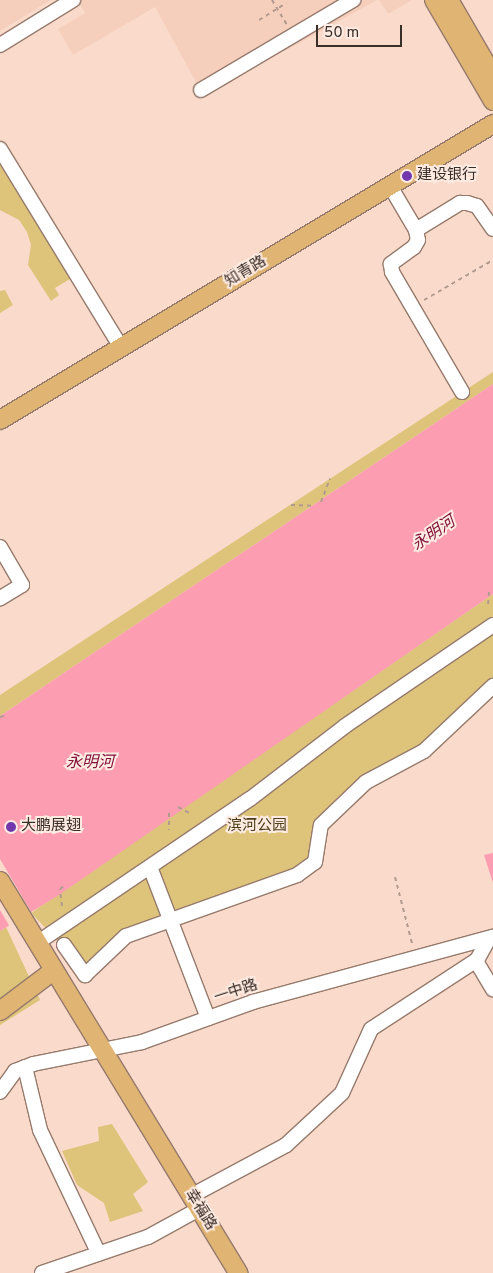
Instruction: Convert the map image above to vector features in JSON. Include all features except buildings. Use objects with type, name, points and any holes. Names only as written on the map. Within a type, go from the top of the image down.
[{"type":"main road","points":[[434,0],[493,100]]},
{"type":"main road","points":[[449,0],[493,76]]},
{"type":"main road","name":"知青路","points":[[0,420],[493,124]]},
{"type":"main road","name":"幸福路","points":[[0,882],[238,1273]]},
{"type":"main road","points":[[0,1011],[53,971]]},
{"type":"street","points":[[0,45],[73,0]]},
{"type":"street","points":[[201,90],[353,0]]},
{"type":"street","points":[[0,149],[121,347]]},
{"type":"street","points":[[390,186],[416,230],[418,240],[414,247],[390,264],[412,307],[462,392]]},
{"type":"street","points":[[416,230],[460,203],[466,202],[477,206],[493,229]]},
{"type":"street","points":[[0,547],[22,585],[0,598]]},
{"type":"street","points":[[35,940],[493,625]]},
{"type":"street","points":[[64,945],[85,975],[126,936],[297,875],[315,862],[320,825],[366,782],[424,751],[493,686]]},
{"type":"street","points":[[35,940],[150,867],[269,786],[337,732]]},
{"type":"street","points":[[150,867],[168,920],[208,1018]]},
{"type":"street","points":[[42,1273],[148,1237],[195,1203],[286,1145],[342,1093],[372,1029],[476,961],[491,937]]},
{"type":"street","name":"一中路","points":[[0,1092],[15,1071],[25,1067],[142,1042],[253,1002],[491,937]]},
{"type":"street","points":[[476,961],[493,990]]},
{"type":"street","points":[[25,1067],[40,1130],[99,1254]]},
{"type":"path","points":[[272,0],[293,36]]},
{"type":"path","points":[[259,20],[286,3]]},
{"type":"path","points":[[412,307],[493,260]]},
{"type":"path","points":[[321,502],[330,479]]},
{"type":"path","points":[[291,505],[316,506]]},
{"type":"path","points":[[488,604],[489,592]]},
{"type":"path","points":[[0,717],[6,715]]},
{"type":"path","points":[[178,807],[191,814]]},
{"type":"path","points":[[169,813],[170,830]]},
{"type":"path","points":[[395,876],[416,958]]},
{"type":"path","points":[[62,906],[60,889],[66,885]]},
{"type":"shaded area","points":[[0,0],[51,0],[0,31]]},
{"type":"shaded area","points":[[77,0],[377,0],[285,51],[277,38],[197,84],[155,7],[73,55],[58,29],[85,13]]},
{"type":"shaded area","points":[[379,0],[412,0],[388,14]]},
{"type":"green space","points":[[0,164],[70,279],[55,288],[59,295],[51,301],[28,265],[31,245],[27,232],[19,220],[0,210]]},
{"type":"green space","points":[[5,290],[13,305],[0,313],[0,291]]},
{"type":"green space","points":[[493,372],[493,384],[0,716],[0,695]]},
{"type":"green space","name":"滨河公园","points":[[493,594],[493,687],[457,723],[366,782],[321,825],[315,862],[126,936],[85,975],[60,943],[31,913]]},
{"type":"green space","points":[[6,927],[40,1000],[0,1025],[0,931]]},
{"type":"green space","points":[[112,1124],[148,1182],[133,1194],[143,1211],[110,1222],[104,1203],[77,1185],[62,1151],[99,1141],[98,1127]]},
{"type":"water","name":"永明河","points":[[493,384],[493,594],[59,895],[0,931],[0,716]]},
{"type":"water","points":[[493,853],[493,883],[484,855]]},
{"type":"pier","points":[[0,859],[33,915],[10,927],[0,910]]},
{"type":"place","name":"建设银行","points":[[407,176]]},
{"type":"place","name":"大鹏展翅","points":[[11,827]]}]
